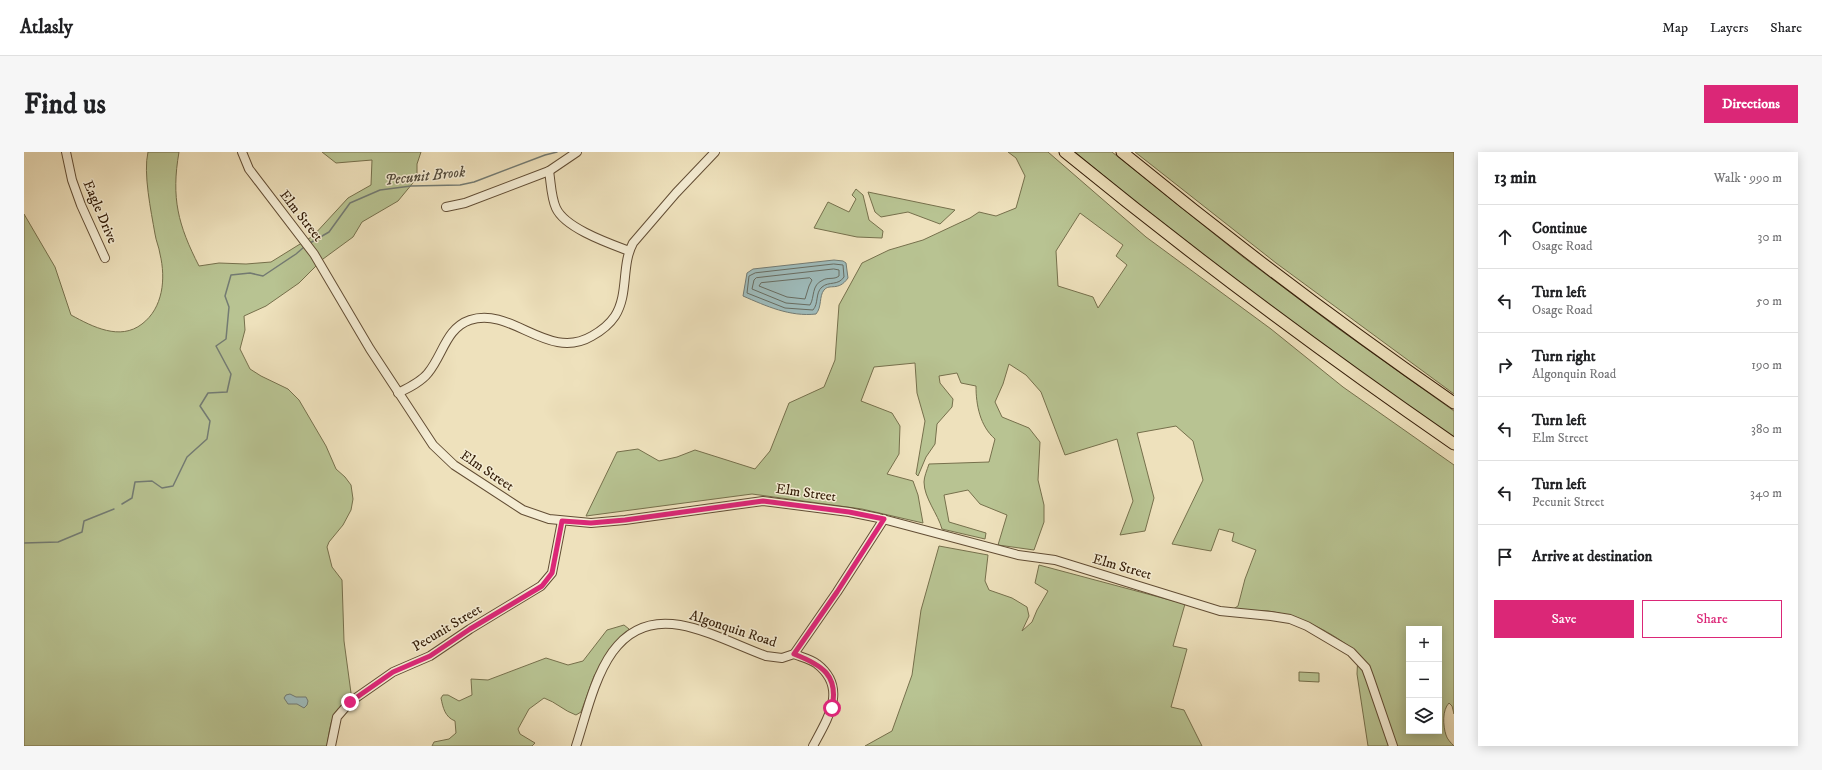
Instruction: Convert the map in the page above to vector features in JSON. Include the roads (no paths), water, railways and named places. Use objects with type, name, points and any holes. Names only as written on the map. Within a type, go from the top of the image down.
[{"type":"highway","points":[[1065,152],[1254,300],[1368,385],[1454,444]]},
{"type":"highway","points":[[1122,152],[1266,267],[1454,404]]},
{"type":"highway","points":[[1368,385],[1394,410],[1454,452]]},
{"type":"street","name":"Eagle Drive","points":[[66,152],[72,180],[106,258]]},
{"type":"street","name":"Elm Street","points":[[242,152],[249,169],[314,254],[350,317],[429,440],[454,465],[523,510],[536,516],[562,521],[591,523],[625,520],[763,501],[849,512],[884,519],[1018,555],[1055,560],[1220,611],[1280,617],[1307,626],[1346,648],[1355,655],[1366,668],[1393,746]]},
{"type":"street","points":[[446,207],[465,203],[549,171],[577,152]]},
{"type":"street","points":[[398,393],[427,374],[452,332],[459,325],[471,320],[495,319],[507,322],[544,339],[562,343],[580,342],[596,334],[609,324],[618,309],[624,290],[629,251],[633,243],[715,152]]},
{"type":"street","points":[[549,171],[555,207],[563,219],[576,228],[629,251]]},
{"type":"street","name":"Algonquin Road","points":[[576,746],[602,668],[618,645],[636,630],[656,625],[682,625],[766,656],[782,658],[794,654],[837,592],[884,519]]},
{"type":"street","name":"Pecunit Street","points":[[331,746],[337,717],[350,702],[393,672],[430,656],[470,629],[542,586],[552,573],[562,521]]},
{"type":"street","points":[[794,654],[816,662],[831,680],[834,698],[830,713],[813,746]]},
{"type":"water","points":[[834,260],[843,261],[846,263],[848,278],[841,285],[826,288],[822,292],[819,308],[816,314],[797,314],[778,310],[743,296],[747,273],[753,269]]},
{"type":"water","points":[[290,694],[296,697],[306,697],[308,701],[307,705],[304,708],[297,704],[288,704],[284,698],[286,695]]},
{"type":"waterway","name":"Pecunit Brook","points":[[310,243],[329,232],[350,203],[380,190],[411,186],[460,185],[474,182],[545,155],[557,152]]},
{"type":"waterway","name":"Pecunit Brook","points":[[122,504],[132,498],[135,482],[152,481],[162,488],[173,486],[187,457],[207,439],[210,421],[200,406],[208,393],[227,392],[231,374],[216,346],[226,339],[229,307],[225,296],[231,275],[250,273],[263,276],[304,247]]},
{"type":"waterway","name":"Pecunit Brook","points":[[24,543],[58,542],[82,532],[84,521],[114,509]]}]
